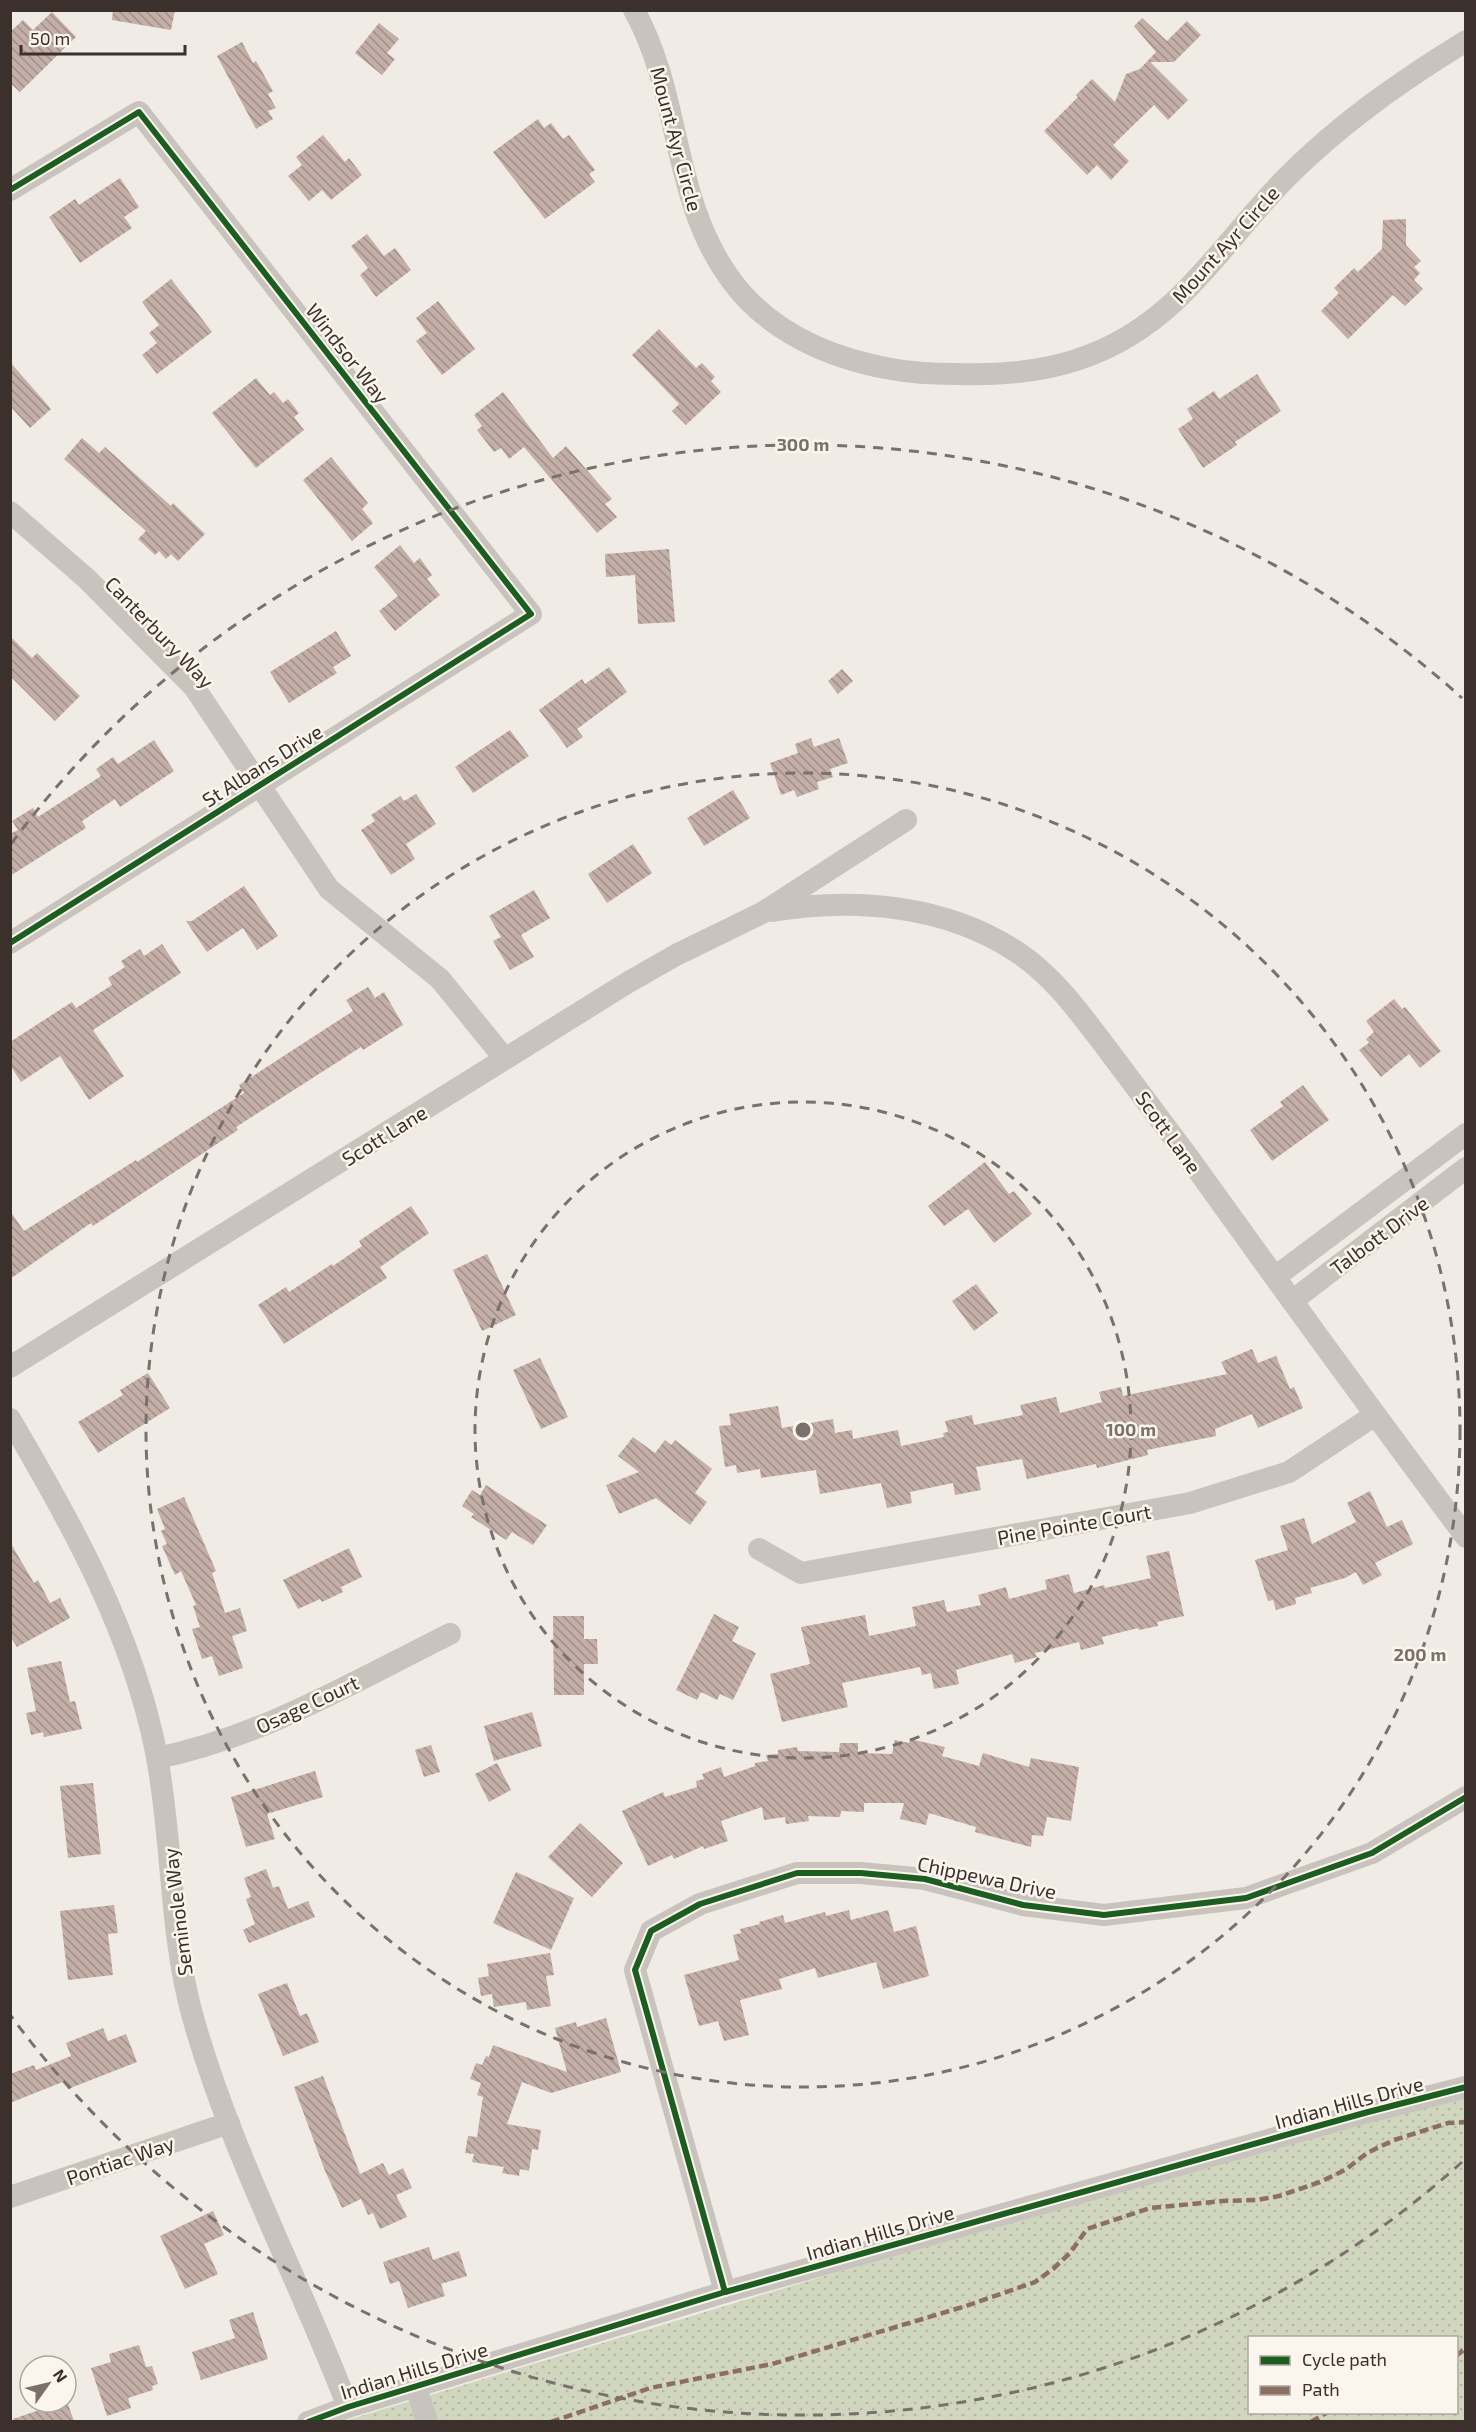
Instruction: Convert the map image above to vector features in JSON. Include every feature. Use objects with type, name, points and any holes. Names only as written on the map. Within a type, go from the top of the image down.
[{"type":"street","name":"Mount Ayr Circle","points":[[633,10],[655,57],[667,95],[683,175],[695,214],[711,250],[732,282],[759,311],[791,334],[826,352],[863,364],[901,371],[939,374],[1012,374],[1048,369],[1083,358],[1124,339],[1176,300],[1203,273],[1284,180],[1315,149],[1384,93],[1466,41]]},
{"type":"street","name":"Windsor Way","points":[[10,190],[139,112],[531,614]]},
{"type":"street","name":"Canterbury Way","points":[[10,512],[87,579],[194,687],[329,889],[440,979],[505,1059]]},
{"type":"street","name":"St Albans Drive","points":[[10,943],[531,614]]},
{"type":"street","name":"Scott Lane","points":[[10,1366],[505,1059],[676,955],[762,913],[906,820]]},
{"type":"street","name":"Scott Lane","points":[[762,913],[831,904],[898,909],[935,916],[970,927],[996,939],[1020,953],[1042,970],[1079,1011],[1143,1095],[1466,1537]]},
{"type":"street","points":[[1275,1277],[1466,1134]]},
{"type":"street","name":"Talbott Drive","points":[[1292,1301],[1466,1168]]},
{"type":"street","name":"Pine Pointe Court","points":[[759,1550],[801,1573],[1190,1503],[1289,1472],[1375,1415]]},
{"type":"street","name":"Seminole Way","points":[[10,1419],[69,1523],[117,1624],[140,1690],[157,1758],[187,1994],[229,2123],[324,2345],[348,2407]]},
{"type":"street","name":"Osage Court","points":[[157,1758],[199,1748],[256,1729],[450,1634]]},
{"type":"street","name":"Chippewa Drive","points":[[725,2292],[635,1970],[651,1931],[700,1904],[797,1873],[861,1873],[925,1879],[1023,1905],[1104,1915],[1246,1898],[1372,1853],[1466,1797]]},
{"type":"street","name":"Indian Hills Drive","points":[[308,2421],[725,2292],[1368,2112],[1466,2087]]},
{"type":"street","name":"Pontiac Way","points":[[10,2197],[229,2123]]},
{"type":"street","points":[[416,2386],[427,2421]]},
{"type":"green space","points":[[1465,2078],[1465,2421],[341,2422],[1368,2112]]},
{"type":"building","points":[[113,10],[175,10],[171,30],[112,20]]},
{"type":"building","points":[[52,12],[76,37],[20,92],[10,83],[10,32],[23,20],[33,30]]},
{"type":"building","points":[[1142,18],[1167,41],[1187,21],[1201,35],[1174,62],[1150,62],[1188,100],[1168,120],[1154,105],[1113,145],[1129,161],[1111,180],[1097,165],[1087,175],[1044,131],[1078,97],[1076,95],[1092,79],[1115,102],[1126,74],[1140,69],[1156,52],[1134,26]]},
{"type":"building","points":[[379,23],[399,39],[387,53],[395,59],[382,75],[355,53]]},
{"type":"building","points":[[242,42],[253,63],[256,61],[273,91],[268,94],[276,108],[268,111],[273,119],[256,129],[217,56]]},
{"type":"building","points":[[538,119],[544,128],[551,123],[563,139],[569,135],[595,170],[589,174],[595,182],[545,219],[493,152]]},
{"type":"building","points":[[323,135],[345,162],[349,158],[362,175],[331,200],[322,190],[309,201],[288,176],[302,165],[296,157]]},
{"type":"building","points":[[120,178],[139,207],[124,217],[132,228],[80,263],[49,217],[75,199],[79,205]]},
{"type":"building","points":[[1406,219],[1406,245],[1421,261],[1414,267],[1420,273],[1414,280],[1423,289],[1405,306],[1393,295],[1348,339],[1321,311],[1339,293],[1334,288],[1354,268],[1358,272],[1382,249],[1383,220]]},
{"type":"building","points":[[367,234],[384,256],[395,248],[411,270],[376,297],[360,275],[368,268],[351,246]]},
{"type":"building","points":[[171,279],[212,332],[157,374],[142,355],[157,343],[149,333],[159,325],[142,302]]},
{"type":"building","points":[[438,301],[475,349],[442,375],[416,341],[427,333],[416,318]]},
{"type":"building","points":[[659,329],[696,368],[702,363],[715,377],[711,381],[721,392],[686,425],[672,411],[679,404],[632,355]]},
{"type":"building","points":[[10,362],[51,409],[30,428],[10,406]]},
{"type":"building","points":[[1257,374],[1281,411],[1235,442],[1237,445],[1203,468],[1178,429],[1193,419],[1187,409],[1214,391],[1219,399]]},
{"type":"building","points":[[256,378],[270,395],[274,392],[283,403],[288,399],[299,413],[294,417],[304,430],[256,468],[212,413]]},
{"type":"building","points":[[503,392],[553,458],[566,446],[612,499],[605,504],[617,517],[597,533],[524,447],[509,459],[501,448],[494,452],[477,430],[482,426],[474,415]]},
{"type":"building","points":[[82,438],[99,453],[105,447],[171,506],[173,503],[205,534],[178,561],[171,554],[166,559],[159,551],[155,555],[138,539],[146,531],[64,459]]},
{"type":"building","points":[[331,457],[368,503],[362,509],[373,523],[352,541],[303,480]]},
{"type":"building","points":[[400,545],[414,563],[420,558],[432,575],[427,579],[440,595],[395,631],[379,611],[398,596],[374,567]]},
{"type":"building","points":[[669,549],[675,622],[638,624],[635,575],[606,577],[605,554]]},
{"type":"building","points":[[336,631],[351,656],[333,667],[337,673],[289,703],[270,672]]},
{"type":"building","points":[[10,636],[32,658],[37,653],[80,696],[55,721],[10,676]]},
{"type":"building","points":[[609,667],[627,692],[577,729],[583,737],[567,748],[539,710],[582,679],[585,684]]},
{"type":"building","points":[[842,669],[853,681],[838,694],[828,681]]},
{"type":"building","points":[[510,730],[529,756],[473,793],[455,767]]},
{"type":"building","points":[[811,738],[814,747],[839,738],[848,763],[830,769],[833,777],[817,782],[819,789],[797,797],[794,790],[781,795],[770,763],[798,753],[795,744]]},
{"type":"building","points":[[154,740],[174,771],[120,807],[115,799],[82,821],[86,828],[10,876],[10,834],[18,830],[12,821],[33,808],[38,817],[101,776],[96,769],[113,757],[118,764]]},
{"type":"building","points":[[733,790],[750,818],[704,846],[687,818]]},
{"type":"building","points":[[416,794],[436,824],[406,844],[415,859],[391,875],[361,830],[375,821],[371,815],[400,796],[404,801]]},
{"type":"building","points":[[633,844],[652,873],[607,903],[588,874]]},
{"type":"building","points":[[244,886],[278,936],[257,950],[243,928],[207,952],[186,921],[192,921]]},
{"type":"building","points":[[534,890],[550,918],[521,935],[534,957],[510,970],[493,941],[501,937],[489,916]]},
{"type":"building","points":[[162,944],[181,973],[93,1030],[124,1076],[89,1100],[60,1056],[21,1082],[10,1065],[10,1042],[72,1002],[76,1008],[112,985],[108,978],[125,967],[121,961],[140,949],[144,956]]},
{"type":"building","points":[[368,987],[375,998],[384,992],[403,1025],[363,1050],[361,1047],[236,1127],[238,1130],[93,1226],[91,1223],[10,1279],[10,1211],[24,1231],[136,1160],[137,1162],[244,1093],[239,1085],[353,1011],[346,1000]]},
{"type":"building","points":[[1394,999],[1402,1009],[1405,1007],[1441,1051],[1420,1068],[1409,1054],[1381,1077],[1359,1050],[1369,1043],[1366,1039],[1374,1032],[1366,1021]]},
{"type":"building","points":[[1303,1085],[1329,1120],[1272,1161],[1250,1130],[1283,1106],[1280,1102]]},
{"type":"building","points":[[985,1162],[1009,1194],[1014,1191],[1032,1214],[994,1243],[968,1209],[944,1226],[928,1206]]},
{"type":"building","points":[[411,1206],[429,1233],[380,1267],[387,1278],[284,1344],[258,1305],[286,1287],[289,1292],[332,1264],[333,1266],[362,1246],[359,1241]]},
{"type":"building","points":[[487,1254],[516,1315],[482,1331],[453,1270]]},
{"type":"building","points":[[976,1284],[998,1313],[974,1331],[952,1301]]},
{"type":"building","points":[[1252,1349],[1258,1363],[1276,1356],[1290,1389],[1294,1387],[1303,1408],[1258,1428],[1252,1414],[1215,1429],[1216,1436],[1147,1450],[1148,1455],[1097,1468],[1096,1464],[1027,1479],[1022,1459],[976,1467],[981,1490],[955,1495],[953,1483],[910,1492],[912,1503],[887,1508],[881,1483],[820,1494],[816,1470],[761,1478],[760,1469],[737,1473],[736,1465],[725,1467],[719,1426],[731,1425],[729,1414],[778,1406],[782,1428],[833,1419],[835,1433],[852,1430],[853,1439],[898,1430],[901,1446],[944,1437],[943,1433],[948,1432],[945,1421],[972,1415],[974,1425],[1023,1415],[1020,1405],[1056,1397],[1060,1413],[1102,1402],[1099,1392],[1121,1387],[1123,1396],[1227,1374],[1221,1362]]},
{"type":"building","points":[[540,1358],[568,1417],[541,1429],[513,1370]]},
{"type":"building","points":[[148,1373],[170,1408],[98,1453],[78,1422],[123,1395],[120,1390]]},
{"type":"building","points":[[633,1437],[655,1453],[665,1440],[671,1445],[675,1440],[712,1469],[695,1493],[707,1502],[690,1525],[656,1498],[619,1514],[606,1485],[639,1472],[618,1456]]},
{"type":"building","points":[[486,1485],[547,1525],[533,1545],[512,1532],[506,1540],[471,1517],[474,1514],[462,1506],[472,1490],[480,1495]]},
{"type":"building","points":[[1370,1491],[1387,1527],[1402,1520],[1413,1544],[1375,1563],[1382,1575],[1363,1585],[1356,1572],[1345,1578],[1310,1588],[1312,1593],[1295,1598],[1296,1604],[1276,1610],[1273,1600],[1268,1601],[1255,1560],[1288,1550],[1280,1526],[1304,1518],[1312,1544],[1356,1522],[1347,1503]]},
{"type":"building","points":[[184,1497],[216,1571],[212,1573],[225,1613],[240,1608],[247,1631],[232,1636],[243,1668],[219,1676],[212,1656],[202,1659],[192,1629],[200,1627],[193,1606],[196,1605],[181,1571],[175,1575],[162,1546],[167,1544],[161,1531],[165,1529],[157,1509]]},
{"type":"building","points":[[10,1542],[34,1583],[38,1580],[50,1603],[60,1598],[70,1618],[17,1647],[10,1636]]},
{"type":"building","points":[[349,1548],[362,1577],[341,1587],[343,1592],[322,1602],[320,1599],[298,1609],[283,1580]]},
{"type":"building","points":[[1169,1551],[1184,1616],[1157,1622],[1158,1626],[1139,1630],[1138,1628],[1102,1637],[1104,1644],[1081,1650],[1079,1642],[1035,1653],[1037,1657],[1015,1663],[1012,1654],[972,1665],[956,1670],[959,1684],[934,1689],[931,1673],[922,1675],[920,1667],[842,1683],[848,1707],[782,1722],[770,1674],[810,1664],[801,1627],[865,1615],[869,1636],[916,1626],[912,1607],[944,1600],[947,1612],[981,1605],[978,1595],[1006,1587],[1009,1599],[1047,1589],[1045,1580],[1069,1574],[1074,1593],[1104,1585],[1105,1588],[1151,1578],[1146,1556]]},
{"type":"building","points":[[714,1614],[739,1627],[732,1641],[756,1653],[733,1700],[720,1694],[717,1700],[701,1692],[697,1700],[676,1690]]},
{"type":"building","points":[[553,1616],[584,1616],[584,1639],[597,1639],[598,1664],[584,1664],[584,1695],[554,1695]]},
{"type":"building","points":[[61,1661],[70,1702],[75,1701],[82,1729],[44,1737],[43,1732],[31,1735],[26,1713],[36,1711],[27,1668]]},
{"type":"building","points":[[532,1712],[542,1746],[494,1761],[484,1726]]},
{"type":"building","points":[[910,1739],[945,1747],[942,1756],[979,1766],[983,1753],[1029,1767],[1031,1758],[1079,1767],[1071,1821],[1047,1817],[1043,1836],[1032,1835],[1031,1847],[975,1832],[976,1827],[929,1813],[926,1825],[900,1819],[904,1803],[864,1803],[864,1812],[841,1811],[840,1817],[808,1816],[809,1821],[786,1824],[785,1817],[764,1820],[762,1807],[721,1821],[728,1841],[704,1849],[703,1846],[674,1859],[672,1855],[648,1866],[622,1811],[663,1792],[665,1797],[697,1787],[696,1781],[704,1779],[702,1774],[721,1767],[724,1777],[755,1766],[755,1763],[768,1761],[766,1755],[778,1754],[778,1750],[797,1747],[798,1751],[839,1752],[840,1743],[858,1743],[858,1753],[892,1754],[895,1740],[909,1743]]},
{"type":"building","points":[[431,1745],[440,1772],[424,1777],[415,1750]]},
{"type":"building","points":[[497,1763],[511,1790],[489,1802],[475,1774]]},
{"type":"building","points":[[315,1771],[323,1797],[267,1814],[275,1839],[246,1847],[231,1797]]},
{"type":"building","points":[[93,1783],[101,1854],[68,1858],[60,1786]]},
{"type":"building","points":[[580,1823],[623,1863],[592,1897],[548,1857]]},
{"type":"building","points":[[266,1869],[273,1888],[279,1886],[288,1909],[308,1901],[315,1917],[249,1943],[243,1930],[255,1924],[246,1899],[251,1897],[244,1878]]},
{"type":"building","points":[[516,1872],[574,1898],[551,1950],[493,1923]]},
{"type":"building","points":[[114,1905],[118,1933],[108,1934],[113,1975],[68,1980],[60,1911]]},
{"type":"building","points":[[849,1910],[851,1920],[888,1910],[894,1932],[916,1926],[929,1976],[883,1989],[876,1962],[818,1978],[815,1968],[779,1979],[782,1989],[740,2000],[749,2035],[724,2041],[718,2021],[699,2026],[684,1975],[739,1960],[733,1935],[741,1933],[740,1929],[783,1915],[785,1923],[825,1912],[826,1916]]},
{"type":"building","points":[[550,1953],[554,1975],[546,1976],[551,2006],[527,2010],[526,2002],[494,2007],[492,1994],[481,1996],[478,1978],[489,1976],[487,1964]]},
{"type":"building","points":[[287,1983],[300,2016],[307,2013],[319,2042],[283,2056],[258,1994]]},
{"type":"building","points":[[606,2018],[621,2072],[551,2093],[522,2082],[507,2124],[541,2130],[538,2150],[532,2149],[529,2171],[520,2169],[519,2176],[502,2173],[504,2167],[472,2162],[474,2154],[465,2153],[468,2136],[477,2137],[483,2097],[477,2095],[481,2083],[470,2079],[476,2063],[482,2065],[486,2056],[489,2057],[493,2045],[567,2072],[555,2028],[576,2022],[577,2027]]},
{"type":"building","points":[[103,2028],[108,2041],[126,2034],[137,2062],[68,2089],[65,2081],[10,2103],[10,2074],[34,2065],[36,2070],[71,2056],[66,2043]]},
{"type":"building","points":[[323,2076],[360,2174],[383,2163],[389,2175],[403,2168],[412,2188],[396,2195],[407,2217],[380,2229],[373,2213],[368,2215],[361,2199],[342,2208],[325,2171],[294,2087]]},
{"type":"building","points":[[213,2211],[224,2235],[204,2244],[218,2274],[185,2289],[160,2236]]},
{"type":"building","points":[[429,2247],[433,2260],[459,2251],[467,2276],[441,2284],[445,2296],[408,2308],[399,2281],[390,2284],[383,2262]]},
{"type":"building","points":[[253,2312],[268,2359],[201,2380],[192,2352],[235,2338],[229,2320]]},
{"type":"building","points":[[139,2345],[146,2367],[152,2366],[158,2384],[152,2386],[153,2390],[128,2398],[131,2408],[107,2416],[91,2368],[111,2362],[109,2354]]},
{"type":"building","points":[[28,2414],[71,2414],[74,2421],[14,2421],[13,2419]]},
{"type":"marked path","points":[[551,2422],[650,2388],[772,2364],[966,2306],[1035,2282],[1070,2253],[1087,2229],[1150,2208],[1257,2200],[1279,2196],[1320,2182],[1345,2170],[1367,2153],[1394,2140],[1448,2123],[1466,2122]]},
{"type":"marked path","points":[[1458,2354],[1466,2348]]},
{"type":"marked path","points":[[1311,2422],[1325,2414]]},
{"type":"cycle path","points":[[10,190],[139,112],[531,614],[10,943]]},
{"type":"cycle path","points":[[725,2292],[635,1970],[651,1931],[700,1904],[797,1873],[861,1873],[925,1879],[1023,1905],[1104,1915],[1246,1898],[1372,1853],[1466,1797]]},
{"type":"cycle path","points":[[308,2422],[348,2407],[725,2292],[1368,2112],[1466,2087]]}]
